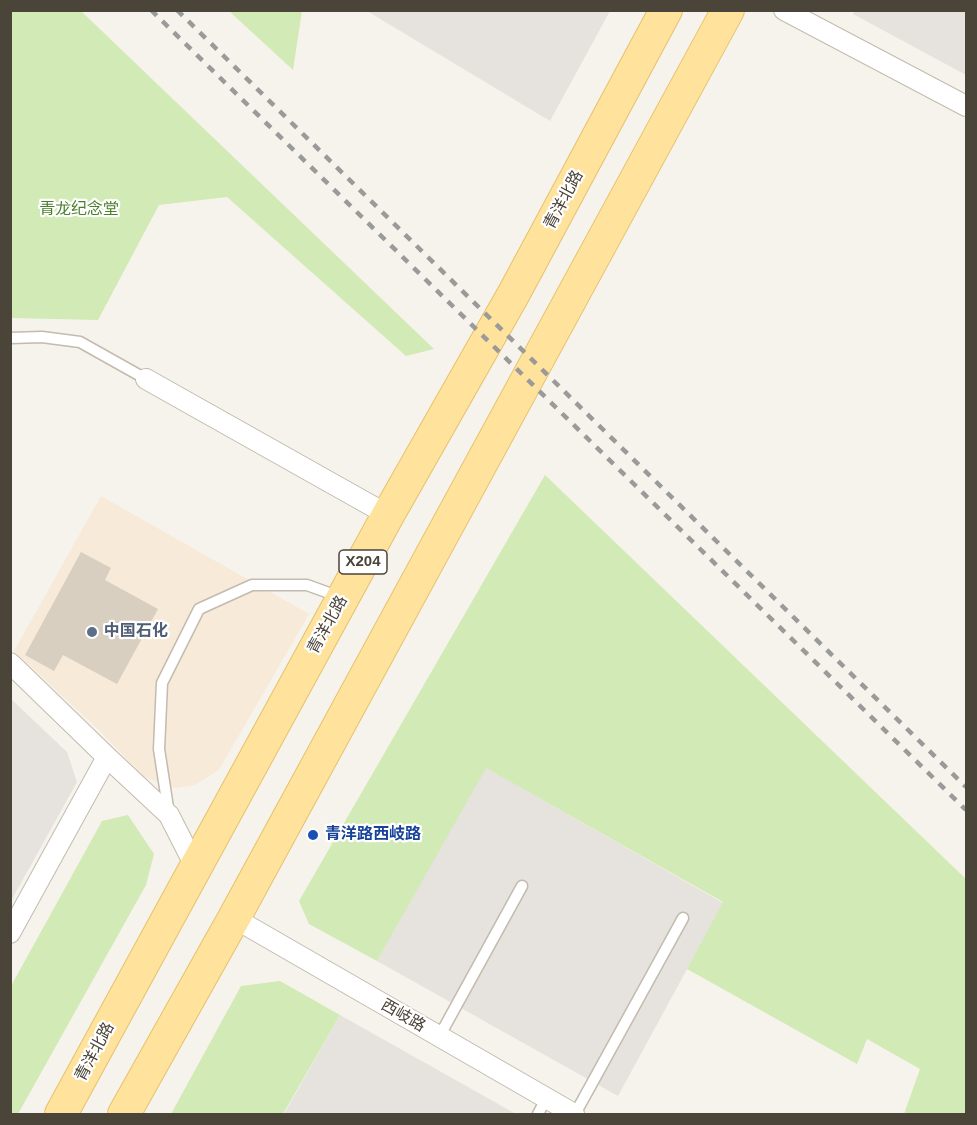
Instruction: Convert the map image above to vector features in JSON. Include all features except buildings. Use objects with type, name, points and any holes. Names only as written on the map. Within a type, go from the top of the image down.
[{"type":"main road","name":"青洋北路","points":[[61,1114],[388,514],[513,295],[666,10]]},
{"type":"main road","points":[[124,1114],[234,918],[728,10]]},
{"type":"street","points":[[784,10],[966,106]]},
{"type":"street","points":[[146,379],[388,514]]},
{"type":"street","points":[[10,663],[169,815],[196,868]]},
{"type":"street","points":[[10,933],[107,757]]},
{"type":"street","name":"西岐路","points":[[234,918],[439,1037],[542,1107],[574,1114]]},
{"type":"lane","points":[[10,338],[42,337],[80,342],[146,379]]},
{"type":"lane","points":[[169,815],[159,749],[162,683],[199,609],[252,585],[308,585],[343,598]]},
{"type":"lane","points":[[439,1037],[522,886]]},
{"type":"lane","points":[[574,1114],[683,918]]},
{"type":"shaded area","points":[[855,10],[966,11],[966,75],[853,14]]},
{"type":"shaded area","points":[[367,11],[610,11],[550,121]]},
{"type":"shaded area","points":[[101,496],[309,614],[219,770],[195,785],[175,788],[144,777],[98,729],[14,651]]},
{"type":"shaded area","points":[[11,699],[67,752],[77,782],[11,901]]},
{"type":"shaded area","points":[[485,767],[723,903],[618,1096],[377,961]]},
{"type":"shaded area","points":[[340,1015],[516,1114],[284,1114]]},
{"type":"green space","name":"青龙纪念堂","points":[[11,10],[81,11],[434,349],[406,356],[227,197],[159,205],[98,320],[11,318]]},
{"type":"green space","points":[[229,11],[302,11],[293,70]]},
{"type":"green space","points":[[545,475],[966,879],[966,1114],[904,1114],[920,1069],[867,1039],[857,1064],[687,969],[723,902],[486,768],[377,961],[309,924],[299,901]]},
{"type":"green space","points":[[128,815],[154,854],[146,885],[18,1114],[11,1114],[11,986],[102,821]]},
{"type":"green space","points":[[280,981],[340,1015],[283,1114],[171,1114],[241,986]]},
{"type":"railway","points":[[151,10],[966,810]]},
{"type":"railway","points":[[177,10],[966,787]]},
{"type":"place","name":"中国石化","points":[[92,632]]},
{"type":"place","name":"青洋路西岐路","points":[[313,835]]}]
